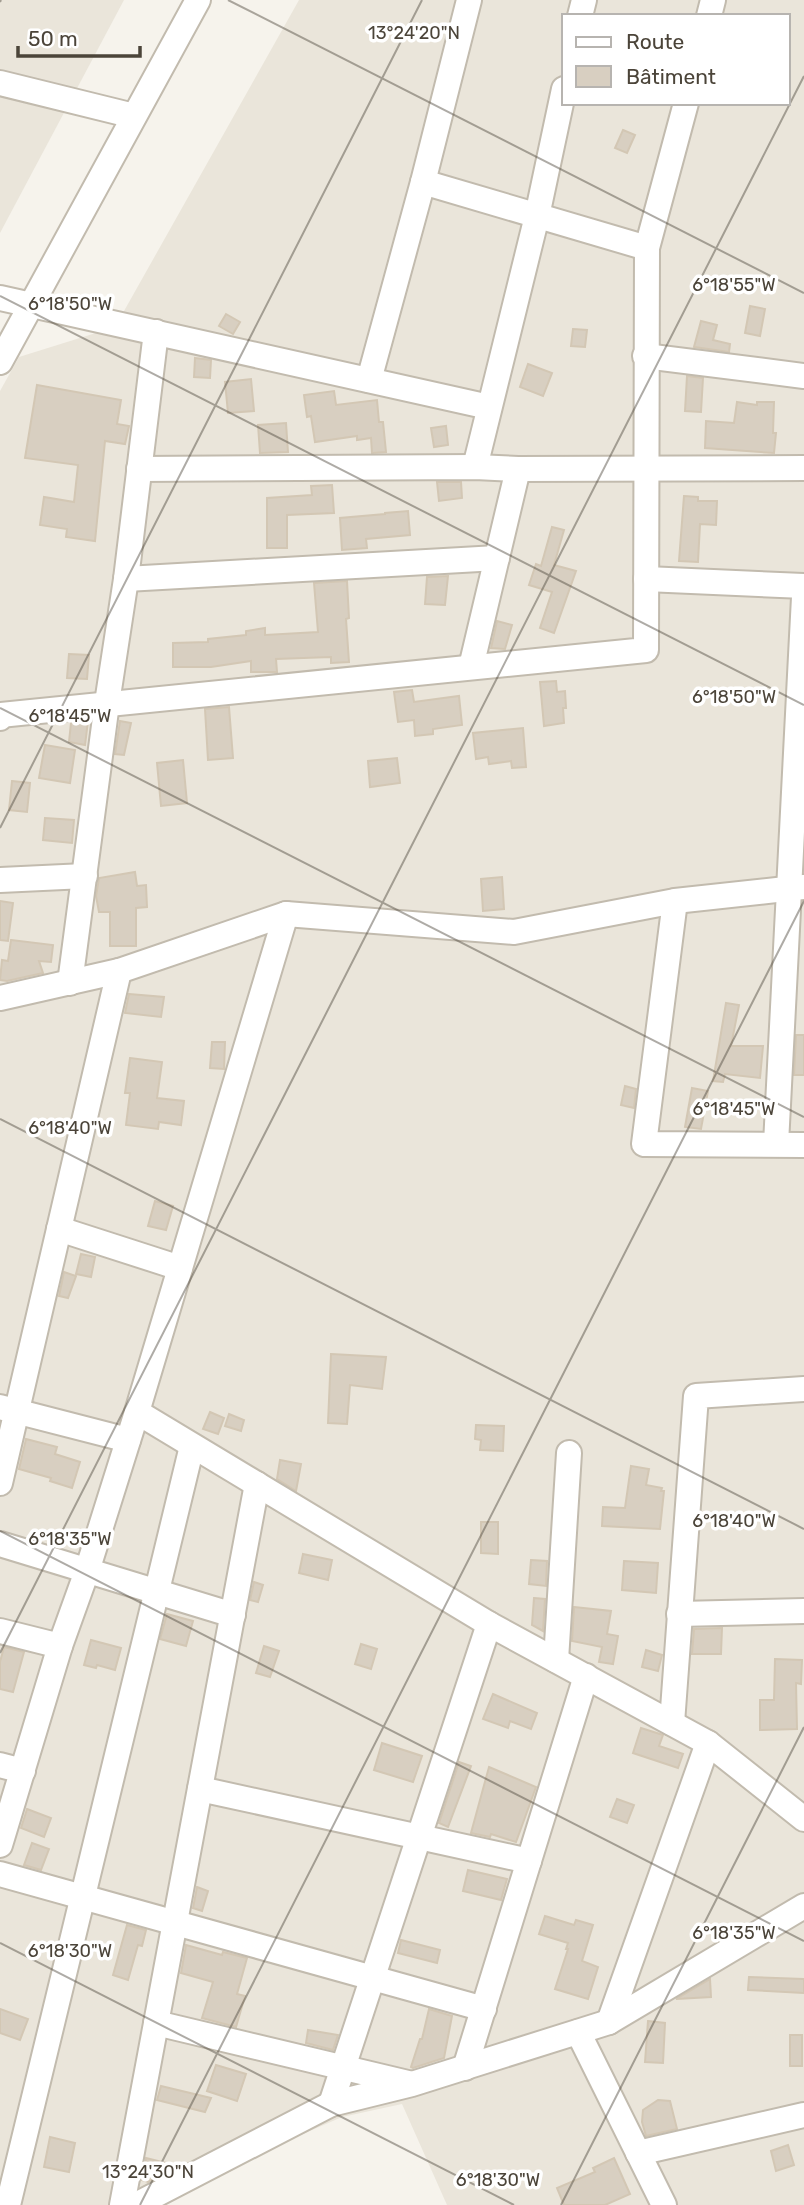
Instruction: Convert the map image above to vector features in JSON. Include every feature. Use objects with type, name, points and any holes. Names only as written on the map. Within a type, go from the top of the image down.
[{"type":"street","points":[[0,362],[198,0]]},
{"type":"street","points":[[369,380],[469,0]]},
{"type":"street","points":[[0,83],[134,116]]},
{"type":"street","points":[[475,467],[537,216],[562,98]]},
{"type":"street","points":[[0,718],[1,715],[107,702],[646,650],[647,248],[685,105]]},
{"type":"street","points":[[423,182],[647,248]]},
{"type":"street","points":[[0,298],[30,307],[156,332],[489,407]]},
{"type":"street","points":[[71,983],[107,702],[126,579],[156,332]]},
{"type":"street","points":[[645,356],[804,376]]},
{"type":"street","points":[[139,469],[804,468]]},
{"type":"street","points":[[471,667],[518,469]]},
{"type":"street","points":[[126,579],[497,558]]},
{"type":"street","points":[[646,579],[804,586]]},
{"type":"street","points":[[776,1144],[793,1022],[804,597]]},
{"type":"street","points":[[0,880],[85,876]]},
{"type":"street","points":[[0,998],[118,971],[286,914],[514,932],[674,901],[796,888]]},
{"type":"street","points":[[674,901],[644,1144],[804,1145]]},
{"type":"street","points":[[0,1845],[12,1768],[87,1571],[286,914]]},
{"type":"street","points":[[0,1483],[9,1409],[59,1229],[118,971]]},
{"type":"street","points":[[59,1229],[180,1268]]},
{"type":"street","points":[[672,1723],[696,1396],[804,1390]]},
{"type":"street","points":[[9,1409],[128,1440]]},
{"type":"street","points":[[137,1412],[489,1624],[708,1743],[804,1819]]},
{"type":"street","points":[[8,2205],[192,1446]]},
{"type":"street","points":[[556,1660],[569,1453]]},
{"type":"street","points":[[122,2205],[257,1484]]},
{"type":"street","points":[[0,1544],[233,1615]]},
{"type":"street","points":[[679,1614],[804,1611]]},
{"type":"street","points":[[331,2104],[489,1624]]},
{"type":"street","points":[[0,1631],[60,1646]]},
{"type":"street","points":[[465,2068],[586,1676]]},
{"type":"street","points":[[609,2022],[708,1743]]},
{"type":"street","points":[[200,1789],[529,1861]]},
{"type":"street","points":[[0,1874],[484,2009]]},
{"type":"street","points":[[136,2205],[331,2104],[412,2084],[609,2022],[804,1906]]},
{"type":"street","points":[[156,2023],[412,2084]]},
{"type":"street","points":[[578,2032],[664,2205]]},
{"type":"street","points":[[638,2153],[804,2115]]},
{"type":"shaded area","points":[[0,0],[124,0],[0,233]]},
{"type":"shaded area","points":[[299,0],[804,0],[804,2205],[447,2205],[402,2104],[342,2117],[139,2205],[0,2205],[0,391],[19,357],[115,327]]},
{"type":"building","points":[[623,130],[635,135],[627,153],[615,148]]},
{"type":"building","points":[[750,306],[765,309],[760,336],[745,333]]},
{"type":"building","points":[[226,314],[240,322],[233,334],[219,326]]},
{"type":"building","points":[[701,321],[717,325],[713,340],[730,344],[729,352],[694,347]]},
{"type":"building","points":[[573,329],[587,330],[585,347],[571,346]]},
{"type":"building","points":[[195,358],[211,360],[210,378],[194,377]]},
{"type":"building","points":[[528,364],[552,373],[543,396],[520,387]]},
{"type":"building","points":[[687,376],[703,378],[701,412],[685,411]]},
{"type":"building","points":[[251,379],[254,411],[228,413],[225,382]]},
{"type":"building","points":[[37,385],[121,400],[117,424],[129,426],[125,444],[105,441],[95,541],[66,537],[67,529],[40,525],[44,497],[74,502],[78,465],[25,458]]},
{"type":"building","points":[[334,391],[336,405],[377,400],[379,422],[383,422],[386,452],[372,453],[371,438],[357,440],[357,436],[315,442],[304,395]]},
{"type":"building","points":[[737,402],[757,405],[757,402],[774,402],[774,453],[705,448],[706,421],[734,423]]},
{"type":"building","points":[[286,423],[288,452],[260,453],[258,425]]},
{"type":"building","points":[[446,426],[448,445],[434,447],[431,428]]},
{"type":"building","points":[[437,482],[461,482],[462,498],[439,501]]},
{"type":"building","points":[[332,485],[334,513],[287,515],[287,548],[267,548],[267,498],[312,495],[311,486]]},
{"type":"building","points":[[684,496],[698,497],[698,501],[717,501],[716,525],[700,524],[698,562],[679,561]]},
{"type":"building","points":[[408,511],[410,535],[366,539],[367,548],[342,550],[340,518]]},
{"type":"building","points":[[552,527],[564,530],[554,565],[576,571],[554,633],[540,628],[552,592],[529,585],[536,564],[541,566]]},
{"type":"building","points":[[448,576],[445,605],[425,604],[427,577]]},
{"type":"building","points":[[347,581],[349,662],[331,663],[331,657],[276,659],[277,672],[251,672],[251,661],[211,667],[173,667],[173,643],[208,642],[208,639],[246,635],[246,631],[265,628],[265,635],[318,632],[314,583]]},
{"type":"building","points":[[497,621],[512,625],[505,649],[491,648]]},
{"type":"building","points":[[69,654],[89,655],[87,679],[67,678]]},
{"type":"building","points":[[556,681],[557,692],[565,691],[564,723],[544,726],[540,682]]},
{"type":"building","points":[[412,690],[414,702],[459,696],[462,725],[433,729],[433,734],[415,736],[414,720],[398,722],[394,692]]},
{"type":"building","points":[[229,707],[233,758],[208,760],[205,709]]},
{"type":"building","points":[[88,721],[85,745],[69,742],[71,723]]},
{"type":"building","points":[[120,721],[131,723],[124,755],[115,754]]},
{"type":"building","points":[[523,728],[526,767],[512,768],[511,761],[489,764],[488,757],[476,759],[473,733]]},
{"type":"building","points":[[45,745],[75,750],[70,783],[39,778]]},
{"type":"building","points":[[397,758],[400,783],[370,787],[368,761]]},
{"type":"building","points":[[183,760],[187,803],[161,806],[157,763]]},
{"type":"building","points":[[12,781],[30,783],[27,812],[9,810]]},
{"type":"building","points":[[45,818],[74,820],[72,843],[43,840]]},
{"type":"building","points":[[135,872],[137,886],[146,885],[147,907],[136,908],[136,946],[110,946],[110,912],[99,912],[96,896],[99,878]]},
{"type":"building","points":[[502,877],[504,909],[483,911],[481,879]]},
{"type":"building","points":[[0,901],[13,903],[8,941],[0,940]]},
{"type":"building","points":[[11,940],[53,945],[51,962],[39,961],[43,973],[7,981],[0,980],[2,960],[8,961]]},
{"type":"building","points":[[129,994],[164,997],[161,1017],[125,1013]]},
{"type":"building","points":[[726,1003],[739,1005],[731,1046],[763,1046],[760,1078],[725,1074],[723,1082],[713,1081]]},
{"type":"building","points":[[796,1035],[804,1035],[804,1075],[794,1075]]},
{"type":"building","points":[[212,1042],[225,1042],[224,1069],[210,1068]]},
{"type":"building","points":[[130,1058],[162,1062],[157,1098],[184,1101],[181,1125],[159,1122],[158,1129],[126,1125],[130,1093],[125,1093]]},
{"type":"building","points":[[625,1086],[636,1089],[634,1108],[621,1105]]},
{"type":"building","points":[[692,1088],[708,1091],[701,1129],[685,1127]]},
{"type":"building","points":[[155,1201],[173,1206],[166,1230],[148,1226]]},
{"type":"building","points":[[81,1254],[95,1257],[91,1277],[76,1274]]},
{"type":"building","points":[[64,1272],[76,1276],[68,1298],[59,1296]]},
{"type":"building","points":[[331,1354],[386,1357],[382,1389],[350,1385],[347,1424],[328,1423]]},
{"type":"building","points":[[210,1412],[224,1418],[218,1434],[203,1429]]},
{"type":"building","points":[[229,1414],[244,1420],[241,1431],[225,1426]]},
{"type":"building","points":[[476,1425],[504,1426],[503,1451],[480,1450],[481,1440],[475,1439]]},
{"type":"building","points":[[26,1439],[57,1447],[55,1454],[80,1462],[72,1488],[50,1481],[51,1478],[19,1469]]},
{"type":"building","points":[[280,1460],[301,1464],[296,1491],[277,1479]]},
{"type":"building","points":[[631,1466],[649,1469],[646,1485],[662,1488],[661,1491],[664,1491],[660,1529],[602,1526],[603,1507],[625,1508]]},
{"type":"building","points":[[481,1522],[498,1522],[498,1554],[481,1553]]},
{"type":"building","points":[[303,1554],[332,1560],[328,1580],[299,1573]]},
{"type":"building","points":[[531,1560],[547,1561],[546,1586],[529,1584]]},
{"type":"building","points":[[624,1561],[658,1563],[656,1593],[622,1590]]},
{"type":"building","points":[[254,1582],[263,1585],[258,1602],[250,1600]]},
{"type":"building","points":[[534,1598],[545,1599],[543,1631],[532,1625]]},
{"type":"building","points":[[574,1607],[611,1611],[607,1634],[618,1636],[613,1664],[599,1662],[602,1647],[572,1641]]},
{"type":"building","points":[[167,1614],[193,1621],[186,1646],[160,1639]]},
{"type":"building","points":[[722,1628],[721,1654],[692,1654],[694,1629]]},
{"type":"building","points":[[91,1640],[121,1648],[115,1670],[84,1665]]},
{"type":"building","points":[[361,1644],[377,1649],[371,1669],[355,1664]]},
{"type":"building","points":[[264,1646],[279,1651],[270,1677],[256,1673]]},
{"type":"building","points":[[4,1647],[24,1652],[13,1692],[0,1689],[0,1662]]},
{"type":"building","points":[[646,1650],[662,1655],[658,1671],[642,1667]]},
{"type":"building","points":[[775,1659],[802,1660],[801,1684],[796,1683],[797,1729],[760,1730],[760,1700],[774,1700]]},
{"type":"building","points":[[493,1694],[537,1713],[531,1729],[510,1721],[508,1728],[483,1719]]},
{"type":"building","points":[[641,1728],[663,1735],[659,1746],[683,1754],[678,1768],[633,1753]]},
{"type":"building","points":[[382,1743],[422,1756],[413,1782],[374,1770]]},
{"type":"building","points":[[459,1762],[471,1766],[448,1827],[439,1823]]},
{"type":"building","points":[[489,1767],[536,1787],[516,1842],[491,1834],[490,1837],[471,1833]]},
{"type":"building","points":[[617,1799],[634,1805],[627,1823],[610,1817]]},
{"type":"building","points":[[27,1809],[51,1818],[44,1837],[21,1828]]},
{"type":"building","points":[[32,1843],[49,1849],[41,1870],[24,1865]]},
{"type":"building","points":[[468,1870],[507,1879],[501,1900],[463,1891]]},
{"type":"building","points":[[197,1887],[208,1891],[202,1911],[193,1908]]},
{"type":"building","points":[[545,1916],[574,1925],[576,1920],[593,1925],[582,1961],[598,1967],[588,1999],[555,1989],[568,1943],[539,1934]]},
{"type":"building","points":[[127,1925],[146,1930],[142,1946],[138,1945],[128,1980],[113,1975]]},
{"type":"building","points":[[401,1940],[440,1950],[437,1963],[398,1953]]},
{"type":"building","points":[[186,1945],[222,1955],[223,1952],[247,1958],[237,1994],[245,1996],[236,2027],[202,2018],[213,1982],[181,1973]]},
{"type":"building","points":[[749,1977],[804,1979],[804,1993],[748,1990]]},
{"type":"building","points":[[710,1979],[711,1997],[676,1999]]},
{"type":"building","points":[[0,2009],[28,2019],[20,2040],[0,2033]]},
{"type":"building","points":[[429,2009],[452,2016],[444,2058],[413,2068],[411,2067],[422,2039]]},
{"type":"building","points":[[648,2021],[665,2023],[663,2063],[645,2062]]},
{"type":"building","points":[[308,2030],[338,2035],[333,2050],[306,2043]]},
{"type":"building","points":[[790,2035],[802,2035],[802,2066],[790,2066]]},
{"type":"building","points":[[216,2065],[246,2074],[237,2101],[207,2091]]},
{"type":"building","points":[[161,2086],[211,2098],[205,2112],[157,2100]]},
{"type":"building","points":[[658,2100],[670,2101],[677,2129],[646,2136],[642,2122],[643,2110]]},
{"type":"building","points":[[50,2137],[75,2143],[69,2172],[44,2167]]},
{"type":"building","points":[[788,2145],[794,2165],[776,2171],[771,2151]]},
{"type":"building","points":[[146,2158],[166,2163],[164,2174],[148,2182],[142,2180]]},
{"type":"building","points":[[614,2158],[630,2194],[605,2205],[564,2205],[557,2188],[595,2172],[593,2168]]}]
